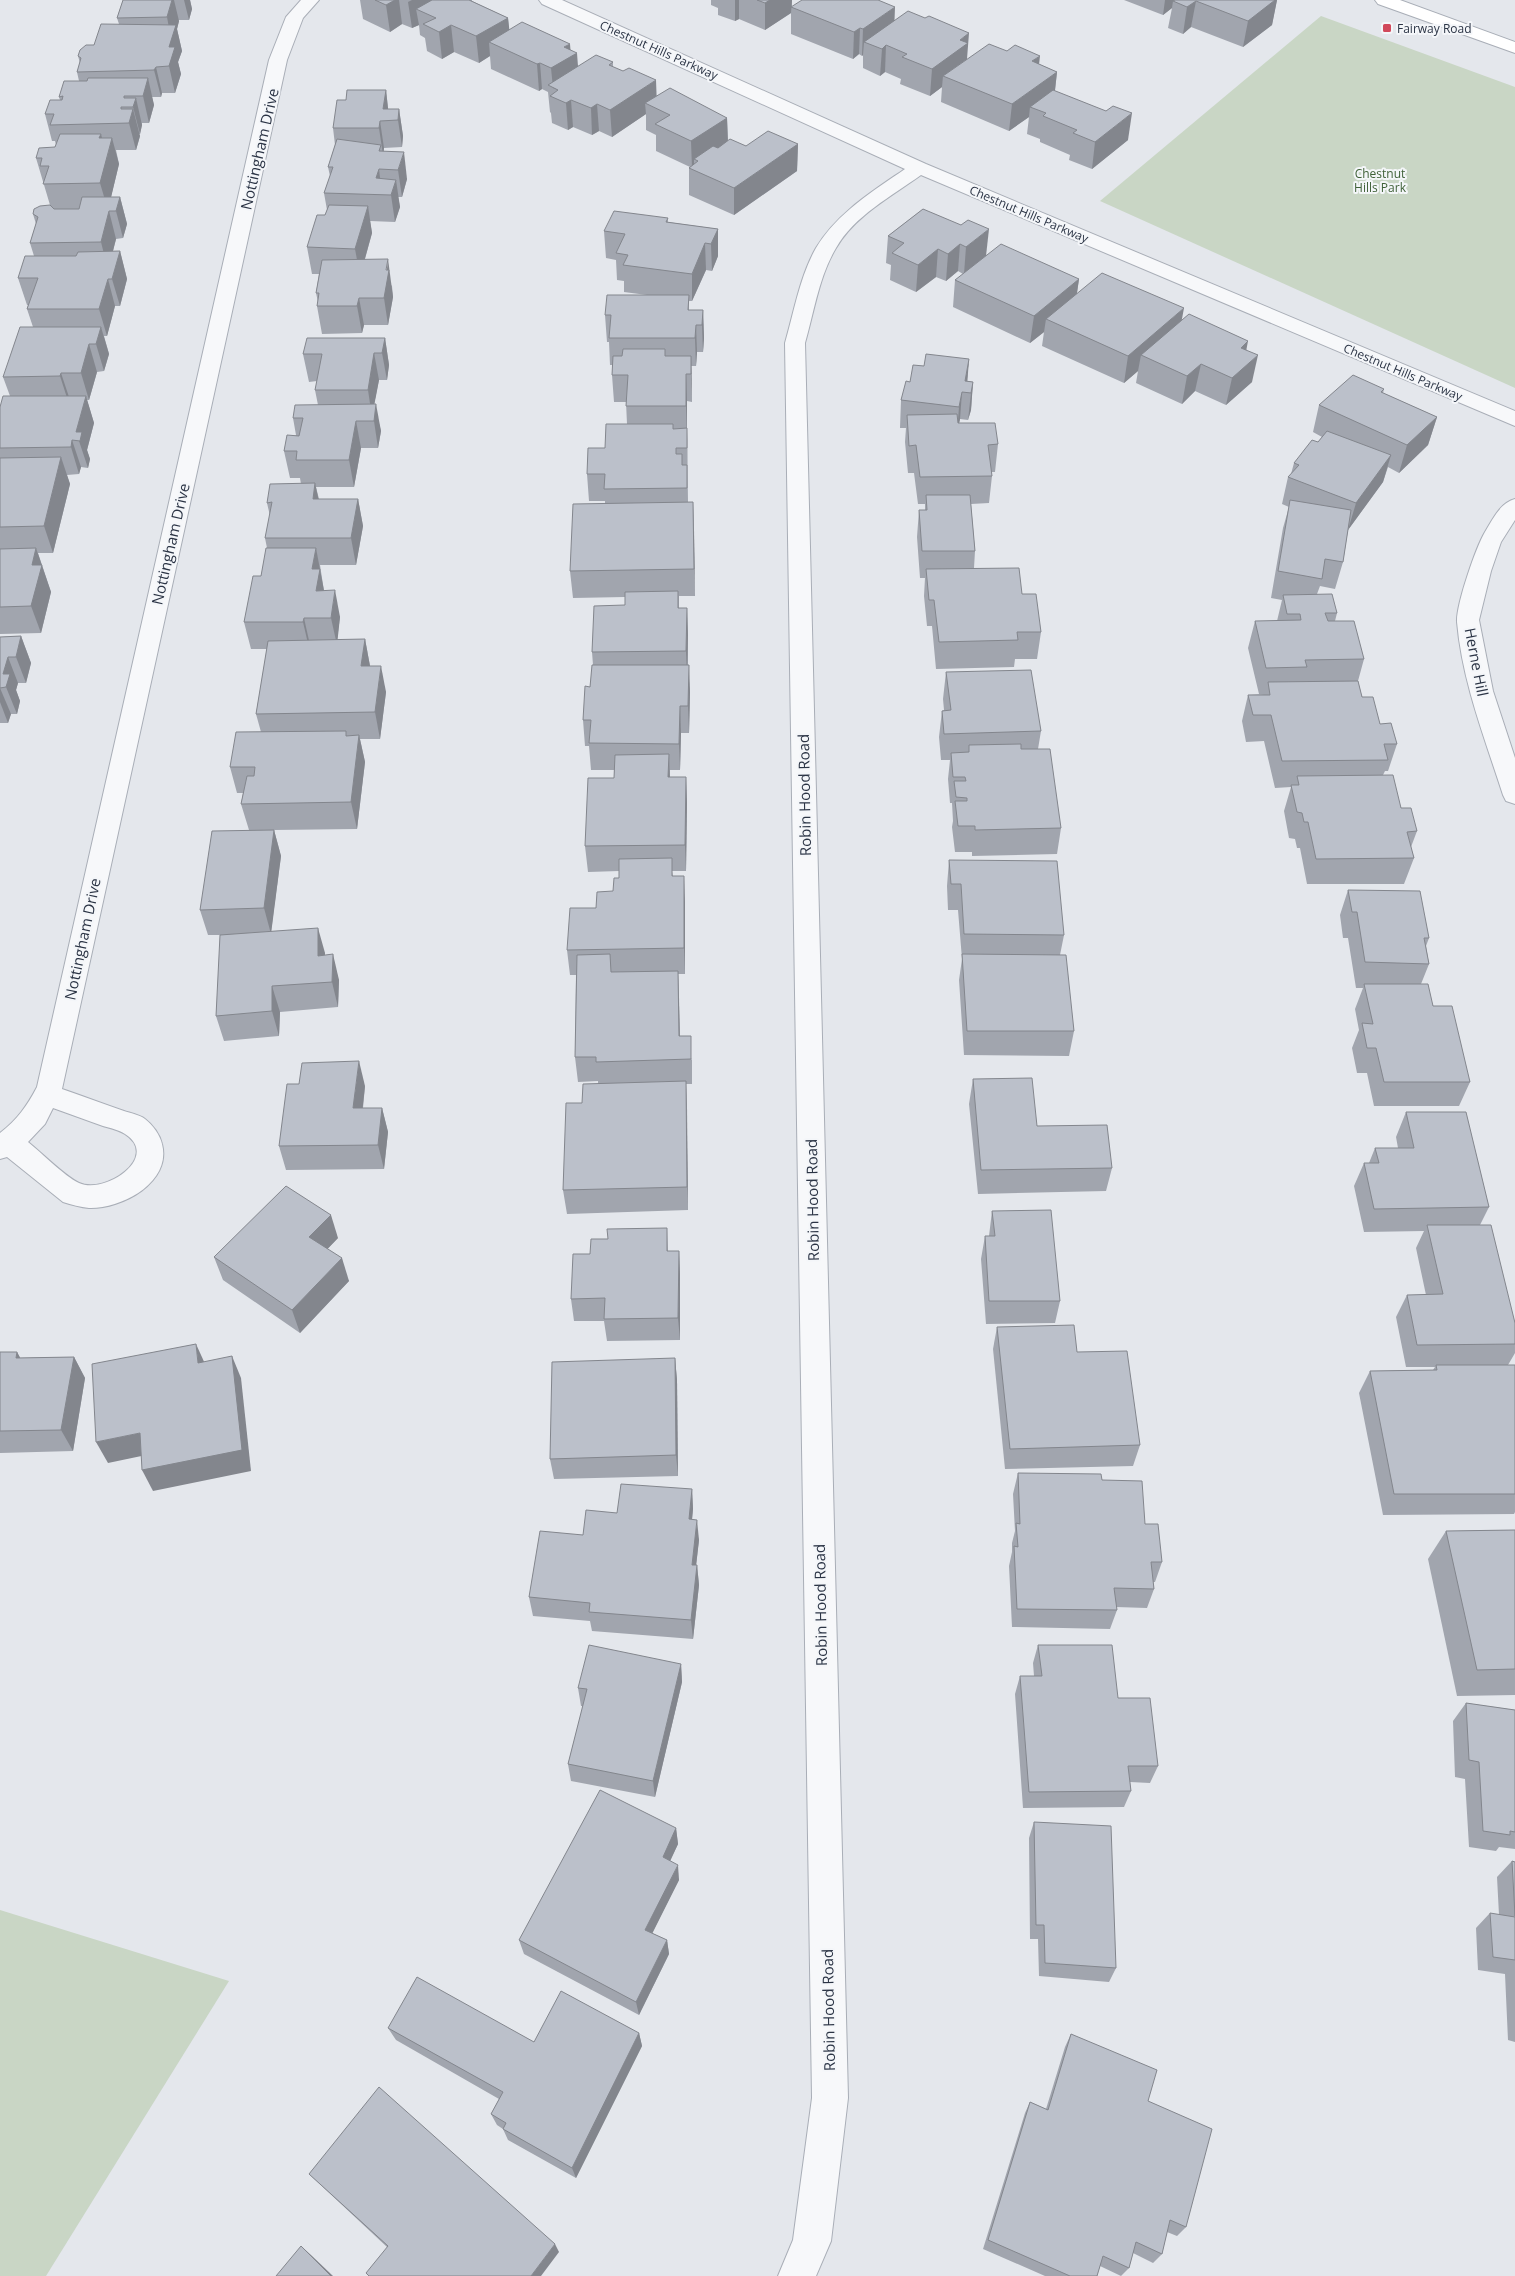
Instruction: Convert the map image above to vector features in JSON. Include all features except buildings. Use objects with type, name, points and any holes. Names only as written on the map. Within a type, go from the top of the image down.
[{"type":"main road","points":[[1384,0],[1515,48]]},
{"type":"street","name":"Nottingham Drive","points":[[47,1096],[135,1126],[141,1131],[149,1144],[150,1153],[140,1177],[124,1190],[114,1194],[103,1197],[83,1197],[74,1194],[5,1146],[36,1116],[47,1096],[278,60],[295,17],[310,0]]},
{"type":"street","name":"Chestnut Hills Parkway","points":[[548,0],[919,168],[1515,420]]},
{"type":"street","name":"Robin Hood Road","points":[[797,2276],[812,2241],[830,2098],[795,344],[810,286],[827,246],[848,223],[919,168]]},
{"type":"street","name":"Herne Hill","points":[[1515,506],[1490,542],[1480,571],[1468,620],[1481,691],[1515,795]]},
{"type":"green space","name":"Chestnut Hills Park","points":[[1321,16],[1515,87],[1515,388],[1100,201]]},
{"type":"green space","points":[[0,1910],[229,1981],[46,2276],[0,2276]]},
{"type":"place","name":"Fairway Road","points":[[1387,28]]}]
